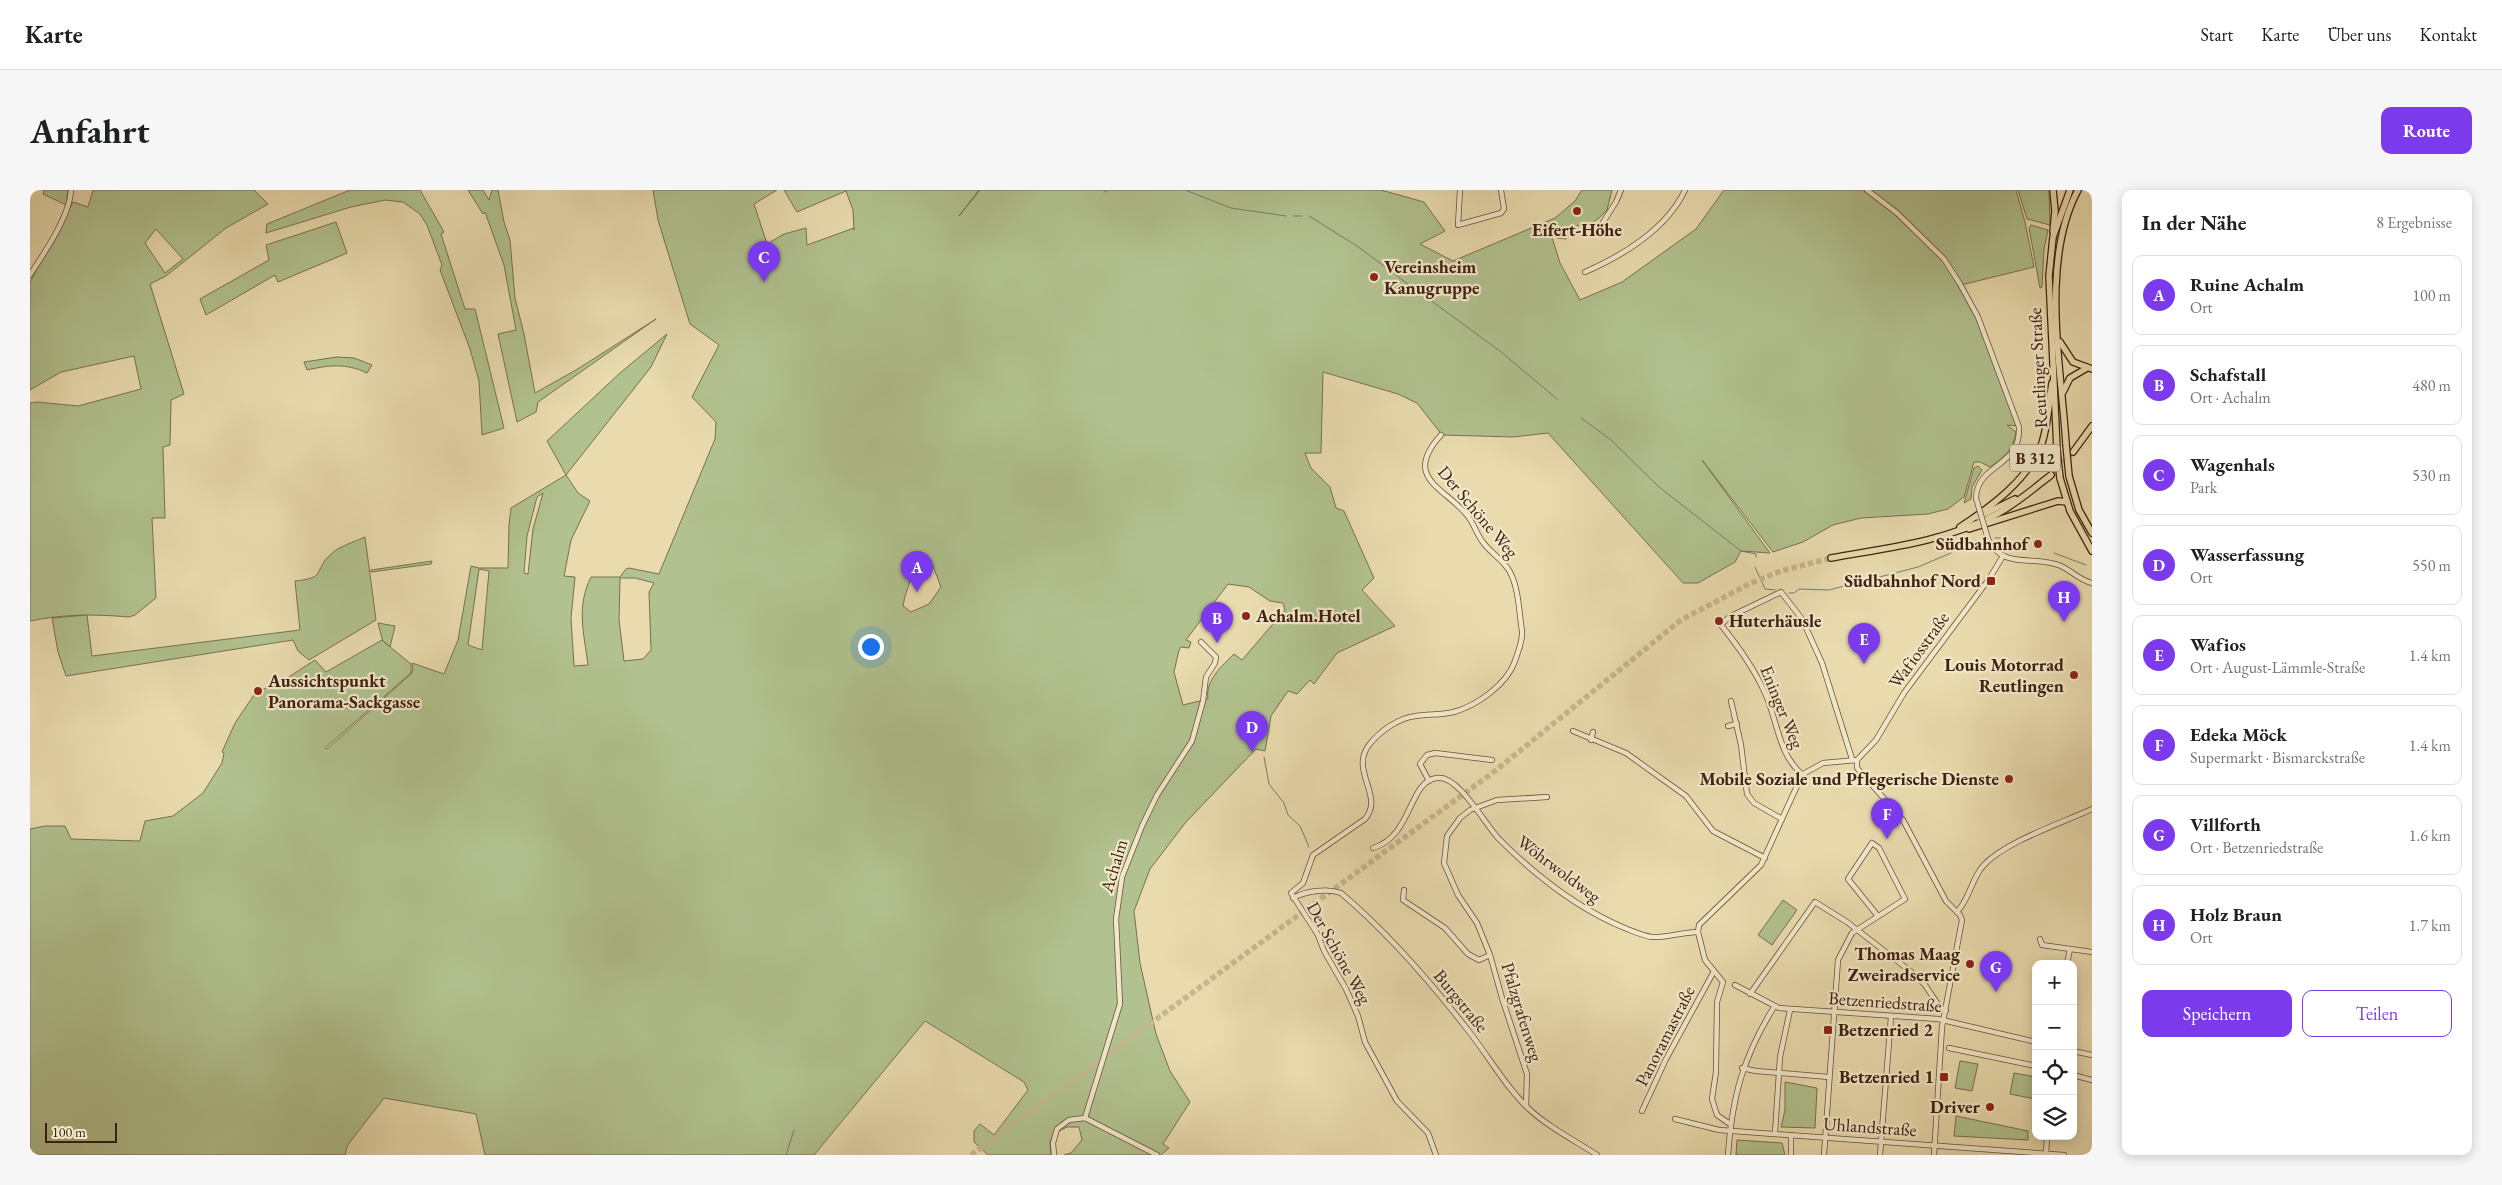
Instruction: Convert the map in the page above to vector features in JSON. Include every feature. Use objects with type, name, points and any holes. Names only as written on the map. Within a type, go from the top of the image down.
[{"type":"main road","name":"B 312","points":[[2053,190],[2055,205],[2052,226],[2053,237]]},
{"type":"main road","name":"B 312","points":[[2053,237],[2070,190]]},
{"type":"main road","name":"Reutlinger Straße","points":[[2078,190],[2064,222],[2059,241],[2056,276],[2058,338],[2070,476],[2075,499],[2092,533]]},
{"type":"main road","name":"Reutlinger Straße","points":[[2053,237],[2049,276],[2060,478],[2067,502],[2092,551]]},
{"type":"main road","points":[[2058,338],[2068,358],[2089,368]]},
{"type":"main road","name":"B 312","points":[[1951,532],[1967,522],[2015,484],[2031,466],[2045,432],[2054,366]]},
{"type":"main road","points":[[2063,394],[2070,378],[2089,368]]},
{"type":"main road","name":"B 312","points":[[2073,452],[2092,426]]},
{"type":"main road","name":"B 312","points":[[1831,558],[1904,546],[1995,516],[2051,475]]},
{"type":"main road","name":"B 312","points":[[1967,522],[2025,495]]},
{"type":"main road","name":"B 312","points":[[1951,532],[1975,528],[2058,501],[2067,502]]},
{"type":"street","points":[[30,275],[60,222],[68,205],[71,190]]},
{"type":"street","points":[[1460,190],[1458,225],[1501,213],[1504,209],[1501,190]]},
{"type":"street","points":[[1600,227],[1616,202],[1621,190]]},
{"type":"street","points":[[1585,272],[1626,251],[1651,232],[1674,206],[1685,190]]},
{"type":"street","points":[[1867,190],[1897,213],[1944,260],[1960,284],[1978,317],[2019,427],[2019,441],[2014,451],[2006,461],[1982,478],[1977,487],[1976,498],[1992,547],[2003,556],[2015,560],[2044,560],[2062,566],[2085,581],[2092,583]]},
{"type":"street","name":"Der Schöne Weg","points":[[1436,1155],[1428,1133],[1397,1101],[1366,1042],[1358,1016],[1346,989],[1324,951],[1318,935],[1291,893],[1303,883],[1314,855],[1365,819],[1370,813],[1372,800],[1362,765],[1368,746],[1386,729],[1402,720],[1417,716],[1453,712],[1466,707],[1504,683],[1511,673],[1522,635],[1511,574],[1504,563],[1481,540],[1468,515],[1438,490],[1426,473],[1428,451],[1442,435]]},
{"type":"street","name":"Wafiosstraße","points":[[1854,760],[1876,740],[1904,693],[1989,579],[2003,556]]},
{"type":"street","points":[[2085,581],[2092,579]]},
{"type":"street","name":"Eninger Weg","points":[[1803,775],[1786,756],[1775,718],[1757,676],[1721,625],[1729,617],[1781,592],[1802,619],[1818,655],[1854,760]]},
{"type":"street","name":"Achalm","points":[[1085,1118],[1120,1004],[1116,919],[1122,877],[1142,826],[1157,795],[1192,741],[1197,728],[1206,677],[1215,663],[1216,657],[1201,642]]},
{"type":"street","points":[[1731,701],[1737,724],[1747,794],[1754,802],[1782,820]]},
{"type":"street","points":[[1728,726],[1737,724]]},
{"type":"street","points":[[1573,731],[1630,756],[1686,796],[1713,831],[1765,858]]},
{"type":"street","points":[[1591,740],[1593,732]]},
{"type":"street","points":[[1373,848],[1385,844],[1395,836],[1416,796],[1429,781],[1420,764],[1427,754],[1435,753],[1492,760]]},
{"type":"street","points":[[1730,1124],[1718,1115],[1713,1103],[1717,1002],[1723,984],[1705,960],[1698,932],[1702,920],[1759,867],[1765,858],[1803,775],[1819,764],[1854,760],[1859,771],[1907,825],[1943,896],[1962,917],[1963,924],[1944,1019],[1934,1155]]},
{"type":"street","name":"Wöhrwoldweg","points":[[1429,781],[1442,778],[1452,782],[1492,832],[1522,861],[1595,914],[1651,937],[1698,932]]},
{"type":"street","name":"Pfalzgrafenweg","points":[[1526,1107],[1524,1102],[1528,1074],[1502,998],[1490,955],[1477,923],[1458,895],[1444,863],[1447,836],[1460,818],[1474,808],[1497,800],[1547,797]]},
{"type":"street","points":[[1957,912],[1966,900],[1974,879],[1984,865],[2004,849],[2092,809]]},
{"type":"street","points":[[1824,1155],[1838,960],[1846,942],[1856,930],[1905,899],[1879,848],[1872,843],[1848,879],[1877,915]]},
{"type":"street","name":"Burgstraße","points":[[1293,898],[1311,892],[1328,890],[1340,893],[1347,898],[1394,942],[1468,1030],[1506,1084],[1526,1107],[1542,1121],[1597,1155]]},
{"type":"street","name":"Pfalzgrafenweg","points":[[1404,890],[1403,900],[1445,928],[1468,954],[1479,960],[1490,955]]},
{"type":"street","points":[[1750,994],[1815,902],[1914,974],[1925,985],[1939,1006],[1946,1011]]},
{"type":"street","points":[[2040,939],[2042,945],[2092,952]]},
{"type":"street","points":[[2068,960],[2070,949]]},
{"type":"street","name":"Panoramastraße","points":[[1642,1112],[1666,1058],[1713,973]]},
{"type":"street","name":"Betzenriedstraße","points":[[1735,985],[1774,1007],[1790,1010],[1944,1019],[2032,1041]]},
{"type":"street","points":[[1728,1155],[1730,1124],[1742,1068],[1756,1038],[1774,1007]]},
{"type":"street","points":[[1775,1133],[1779,1073],[1790,1010]]},
{"type":"street","points":[[1880,1155],[1890,1017]]},
{"type":"street","points":[[1943,1033],[1946,1029],[1957,1023]]},
{"type":"street","points":[[1949,1048],[2032,1065]]},
{"type":"street","points":[[2077,1052],[2092,1055]]},
{"type":"street","points":[[1742,1068],[1829,1077]]},
{"type":"street","points":[[2077,1076],[2092,1080]]},
{"type":"street","points":[[1054,1155],[1053,1143],[1058,1129],[1069,1120],[1085,1118],[1157,1155]]},
{"type":"street","name":"Uhlandstraße","points":[[1675,1119],[1698,1126],[1730,1130],[2064,1155]]},
{"type":"street","points":[[1791,1135],[1791,1155]]},
{"type":"street","points":[[2046,1154],[2048,1140]]},
{"type":"green space","points":[[44,190],[68,190],[66,205],[43,194]]},
{"type":"green space","points":[[93,190],[254,190],[268,204],[226,228],[166,276],[150,284],[184,394],[171,400],[170,445],[163,447],[165,518],[152,518],[156,598],[135,615],[129,617],[79,615],[30,621],[30,403],[78,406],[141,389],[134,356],[61,372],[30,390],[30,282],[73,202],[88,207]],"holes":[[[156,229],[183,259],[165,273],[145,243]]]},
{"type":"green space","points":[[350,190],[420,190],[444,232],[441,234],[465,309],[475,309],[504,428],[482,435],[479,381],[470,349],[440,270],[442,265],[427,225],[420,214],[403,202],[385,200],[351,207],[266,233],[267,224]]},
{"type":"green space","points":[[468,190],[483,190],[489,200],[492,190],[498,190],[504,222],[510,240],[515,298],[535,393],[576,370],[656,319],[538,402],[536,412],[517,422],[498,334],[516,330],[504,265],[485,212],[483,214]]},
{"type":"green space","points":[[653,190],[777,190],[754,204],[767,244],[784,234],[806,228],[807,245],[854,228],[853,210],[846,191],[797,212],[784,190],[979,190],[959,216],[980,190],[1381,190],[1424,202],[1445,231],[1420,244],[1453,261],[1555,218],[1575,201],[1582,190],[1612,190],[1607,210],[1592,223],[1576,226],[1566,239],[1557,238],[1550,231],[1560,263],[1580,300],[1622,282],[1696,229],[1724,190],[1866,190],[1897,214],[1943,260],[1977,317],[2018,426],[2007,425],[2016,432],[2015,438],[2011,448],[2000,460],[1990,467],[1980,462],[1974,462],[1964,497],[1948,509],[1928,514],[1861,518],[1833,525],[1803,542],[1773,552],[1702,460],[1770,553],[1741,551],[1735,562],[1698,583],[1683,583],[1548,433],[1513,437],[1442,435],[1417,403],[1398,394],[1323,372],[1321,453],[1305,453],[1311,468],[1330,487],[1336,508],[1344,511],[1374,578],[1362,590],[1395,626],[1337,653],[1314,684],[1310,680],[1297,694],[1288,691],[1271,716],[1265,751],[1256,749],[1186,822],[1150,869],[1134,911],[1140,963],[1156,1034],[1170,1071],[1190,1102],[1163,1144],[1169,1148],[1161,1155],[1064,1155],[1071,1153],[1082,1140],[1079,1127],[1067,1127],[1059,1131],[1056,1128],[1050,1142],[1051,1155],[988,1155],[974,1142],[974,1131],[980,1124],[994,1135],[1028,1090],[1024,1082],[925,1021],[814,1155],[485,1155],[476,1114],[384,1098],[347,1146],[345,1155],[30,1155],[30,829],[45,826],[65,826],[71,839],[140,841],[145,821],[173,816],[203,793],[222,763],[224,753],[222,752],[235,723],[256,692],[281,682],[315,660],[326,672],[382,640],[383,642],[378,623],[395,626],[390,647],[411,664],[411,673],[325,748],[327,749],[412,673],[412,663],[444,674],[458,640],[471,566],[479,568],[508,568],[511,508],[566,475],[578,493],[590,501],[571,540],[564,576],[575,577],[571,618],[574,666],[588,665],[582,610],[586,588],[591,577],[620,577],[629,568],[659,574],[715,439],[716,422],[692,397],[719,345],[690,324],[658,220]],"holes":[[[543,493],[533,529],[528,574],[524,573],[527,536],[537,497]],[[921,552],[931,561],[941,587],[929,604],[911,612],[903,606],[914,569],[915,555]],[[479,569],[489,571],[482,650],[468,645]],[[620,578],[635,578],[654,583],[649,592],[651,650],[643,659],[624,661],[619,620]],[[1228,584],[1249,587],[1270,601],[1283,603],[1285,610],[1242,660],[1234,654],[1215,674],[1209,686],[1208,699],[1183,705],[1174,672],[1179,650],[1181,647],[1189,648],[1191,642],[1186,640]]]},
{"type":"green space","points":[[1868,190],[2016,190],[2034,267],[1961,285],[1930,245],[1894,211]]},
{"type":"green space","points":[[2018,190],[2049,190],[2050,225],[2027,219]]},
{"type":"green space","points":[[336,222],[347,253],[278,282],[275,275],[206,315],[200,299],[269,260],[266,245]]},
{"type":"green space","points":[[2031,225],[2048,230],[2044,249],[2042,287],[2040,288],[2029,228]]},
{"type":"green space","points":[[667,334],[651,367],[566,475],[547,441],[620,373]]},
{"type":"green space","points":[[337,357],[354,358],[372,365],[367,373],[345,366],[307,370],[304,362]]},
{"type":"green space","points":[[1978,466],[1982,470],[1972,487],[1971,499],[1964,503],[1974,468]]},
{"type":"green space","points":[[365,537],[376,620],[309,660],[298,651],[293,640],[66,676],[58,652],[52,618],[87,615],[92,656],[300,630],[295,581],[316,576],[325,561],[334,552]]},
{"type":"green space","points":[[432,561],[431,564],[371,572],[371,570]]},
{"type":"green space","points":[[1783,900],[1797,910],[1772,945],[1758,935]]},
{"type":"green space","points":[[1960,1061],[1978,1064],[1972,1091],[1955,1088]]},
{"type":"green space","points":[[2014,1073],[2032,1076],[2032,1098],[2010,1094]]},
{"type":"green space","points":[[1785,1082],[1817,1088],[1815,1128],[1781,1127],[1785,1110]]},
{"type":"green space","points":[[1956,1116],[2028,1131],[2028,1140],[1954,1136]]},
{"type":"green space","points":[[1737,1140],[1782,1143],[1785,1155],[1736,1155]]},
{"type":"waterway","points":[[1104,192],[1108,190]]},
{"type":"waterway","points":[[1185,190],[1231,208],[1286,216]]},
{"type":"waterway","points":[[1294,216],[1302,216]]},
{"type":"waterway","points":[[1309,216],[1357,246],[1412,287]]},
{"type":"waterway","points":[[1418,291],[1501,352],[1557,399]]},
{"type":"waterway","points":[[1581,418],[1610,439],[1659,487],[1741,551],[1756,554],[1756,557]]},
{"type":"waterway","points":[[1995,538],[2002,538],[2012,547],[2023,548]]},
{"type":"waterway","points":[[1957,551],[1983,543]]},
{"type":"waterway","points":[[1789,593],[1794,593],[1799,589],[1829,590],[1918,567],[1951,553]]},
{"type":"waterway","points":[[2054,553],[2086,565]]},
{"type":"waterway","points":[[1755,567],[1765,589],[1775,590]]},
{"type":"waterway","points":[[1264,757],[1269,784],[1284,803],[1288,815],[1300,826],[1309,847]]},
{"type":"waterway","points":[[786,1155],[794,1130]]},
{"type":"tunnel","points":[[2051,475],[2073,452]]},
{"type":"tunnel","points":[[971,1155],[1495,771],[1681,620],[1751,583],[1781,571],[1831,558]]},
{"type":"place","name":"Eifert-Höhe","points":[[1577,211]]},
{"type":"place","name":"Vereinsheim Kanugruppe","points":[[1374,277]]},
{"type":"place","name":"Wagenhals","points":[[764,282]]},
{"type":"place","name":"Südbahnhof","points":[[2038,544]]},
{"type":"place","name":"Südbahnhof Nord","points":[[1991,581]]},
{"type":"place","name":"Ruine Achalm","points":[[917,592]]},
{"type":"place","name":"Achalm.Hotel","points":[[1246,616]]},
{"type":"place","name":"Huterhäusle","points":[[1719,621]]},
{"type":"place","name":"Holz Braun","points":[[2064,622]]},
{"type":"place","name":"Schafstall","points":[[1217,643]]},
{"type":"place","name":"Wafios","points":[[1864,664]]},
{"type":"place","name":"Louis Motorrad Reutlingen","points":[[2074,675]]},
{"type":"place","name":"Aussichtspunkt Panorama-Sackgasse","points":[[258,691]]},
{"type":"place","name":"Wasserfassung","points":[[1252,752]]},
{"type":"place","name":"Mobile Soziale und Pflegerische Dienste","points":[[2009,779]]},
{"type":"place","name":"Edeka Möck","points":[[1887,839]]},
{"type":"place","name":"Thomas Maag Zweiradservice","points":[[1970,964]]},
{"type":"place","name":"Villforth","points":[[1996,992]]},
{"type":"place","name":"Betzenried 2","points":[[1828,1030]]},
{"type":"place","name":"Betzenried 1","points":[[1944,1077]]},
{"type":"place","name":"Driver","points":[[1990,1107]]}]
